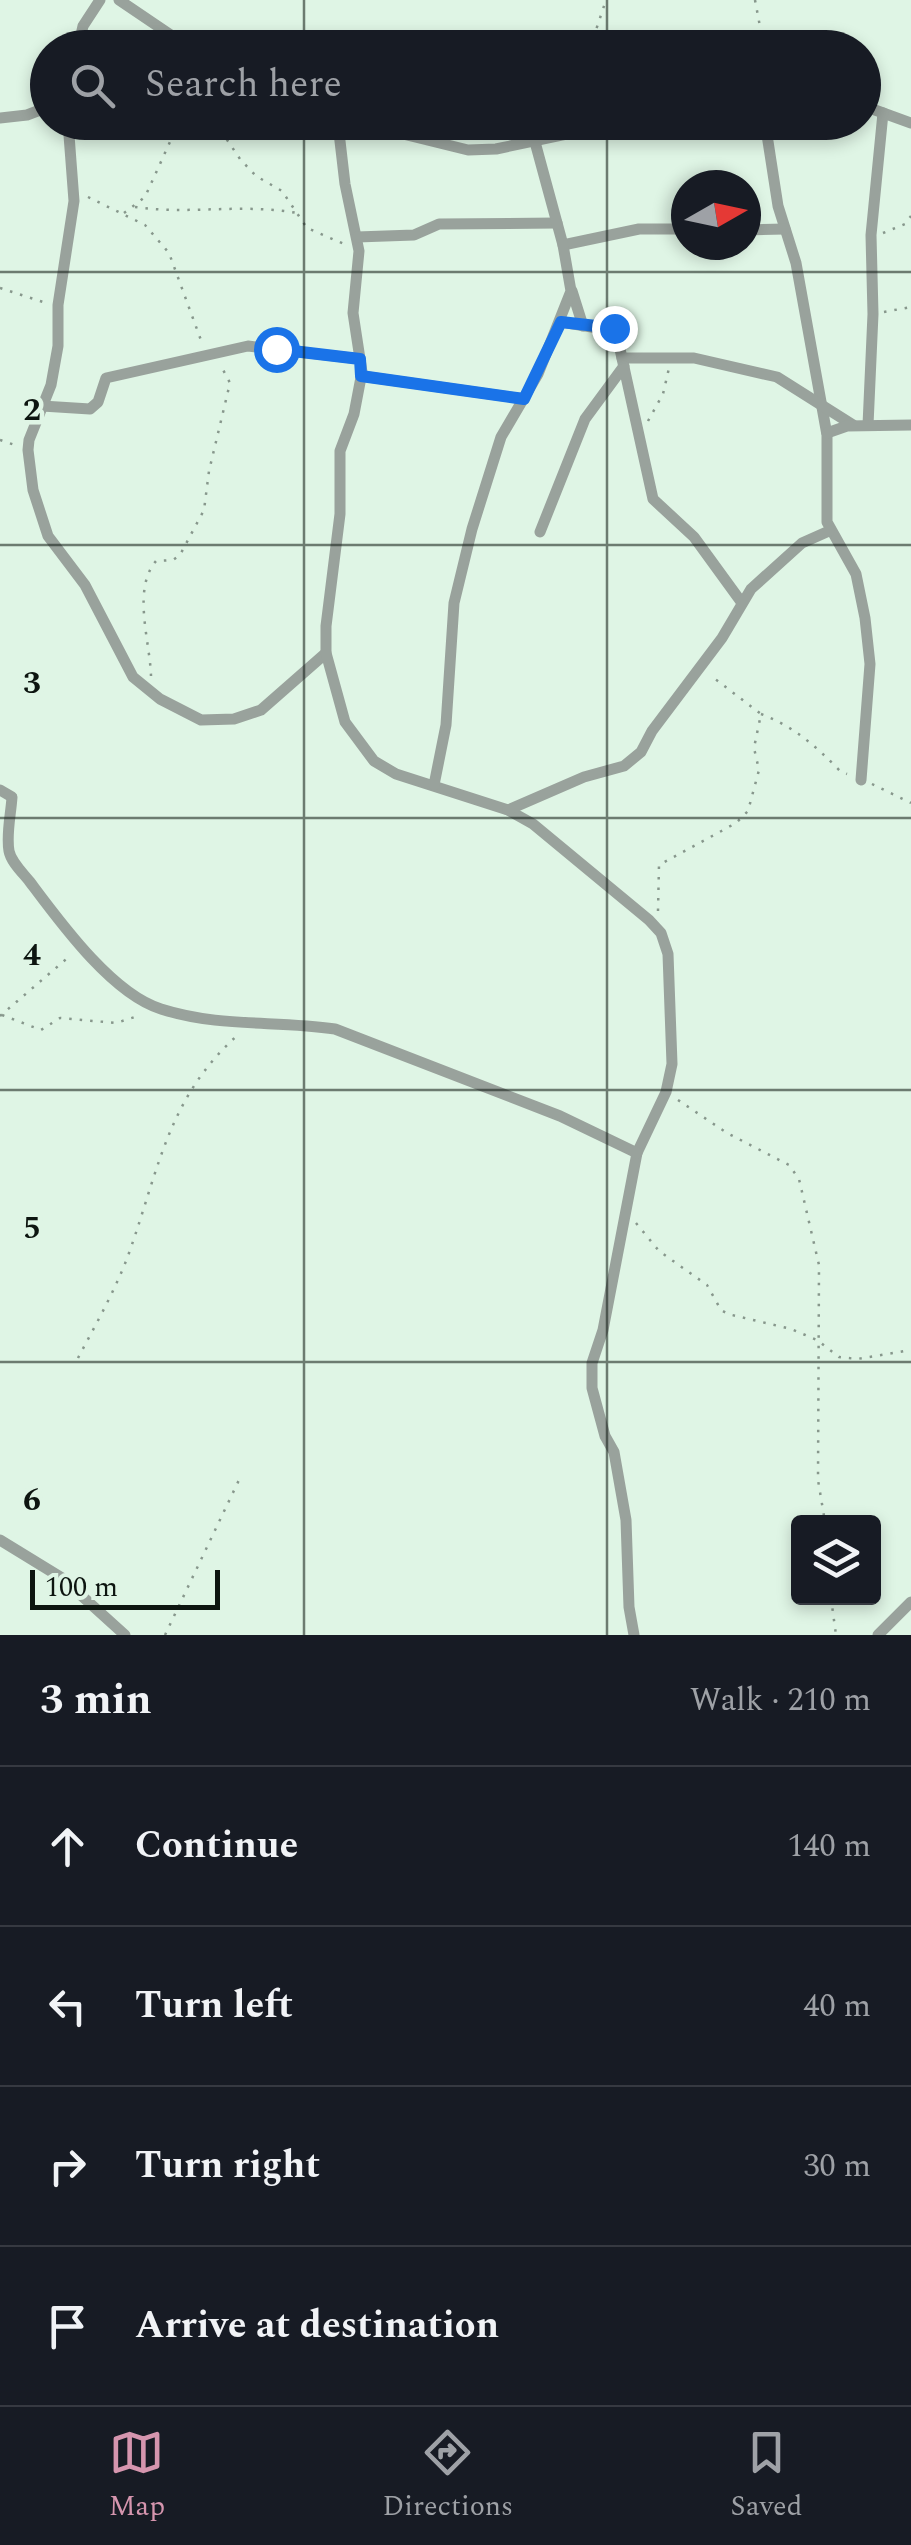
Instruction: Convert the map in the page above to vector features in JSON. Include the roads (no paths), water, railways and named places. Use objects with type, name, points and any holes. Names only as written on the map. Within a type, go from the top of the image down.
[{"type":"street","points":[[82,30],[100,0]]},
{"type":"street","points":[[119,0],[163,30]]},
{"type":"street","points":[[0,118],[30,113]]},
{"type":"street","points":[[881,125],[882,113],[911,123]]},
{"type":"street","points":[[70,140],[74,190],[58,305],[56,358],[28,450],[33,490],[48,536],[85,585],[127,669],[151,692],[201,720],[234,719],[261,710],[326,653]]},
{"type":"street","points":[[340,140],[345,184],[358,236],[353,313],[361,376],[338,467],[340,514],[326,653],[345,722],[374,762],[396,774],[508,810],[533,824],[661,932],[671,971],[672,1064],[666,1092],[637,1153],[603,1330],[592,1363],[592,1388],[598,1415],[614,1452],[626,1520],[629,1607],[634,1635]]},
{"type":"street","points":[[427,140],[468,150],[542,140]]},
{"type":"street","points":[[768,140],[778,206],[796,264],[826,433],[829,530],[856,574],[865,618],[870,664],[861,780]]},
{"type":"street","points":[[868,425],[872,234],[880,140]]},
{"type":"street","points":[[534,142],[583,326]]},
{"type":"street","points":[[358,236],[414,235],[439,224],[556,223]]},
{"type":"street","points":[[563,245],[639,229],[671,229]]},
{"type":"street","points":[[761,230],[785,229]]},
{"type":"street","points":[[434,785],[446,725],[456,591],[501,437],[561,322],[571,287]]},
{"type":"street","points":[[561,322],[614,328],[654,498],[694,537],[742,603]]},
{"type":"street","points":[[42,406],[90,409],[98,402],[106,378],[248,346],[360,359]]},
{"type":"street","points":[[623,362],[672,357],[728,363],[778,376],[853,426]]},
{"type":"street","points":[[540,532],[585,419],[623,362]]},
{"type":"street","points":[[361,376],[524,399]]},
{"type":"street","points":[[826,433],[853,426],[911,425]]},
{"type":"street","points":[[508,810],[584,777],[624,766],[641,752],[766,572],[802,542],[829,530]]},
{"type":"street","points":[[0,790],[12,797],[11,858],[79,946],[139,1000],[157,1008],[248,1026],[299,1024],[336,1030],[560,1116],[637,1153]]},
{"type":"street","points":[[0,1540],[62,1578],[124,1635]]},
{"type":"street","points":[[878,1635],[911,1602]]}]
